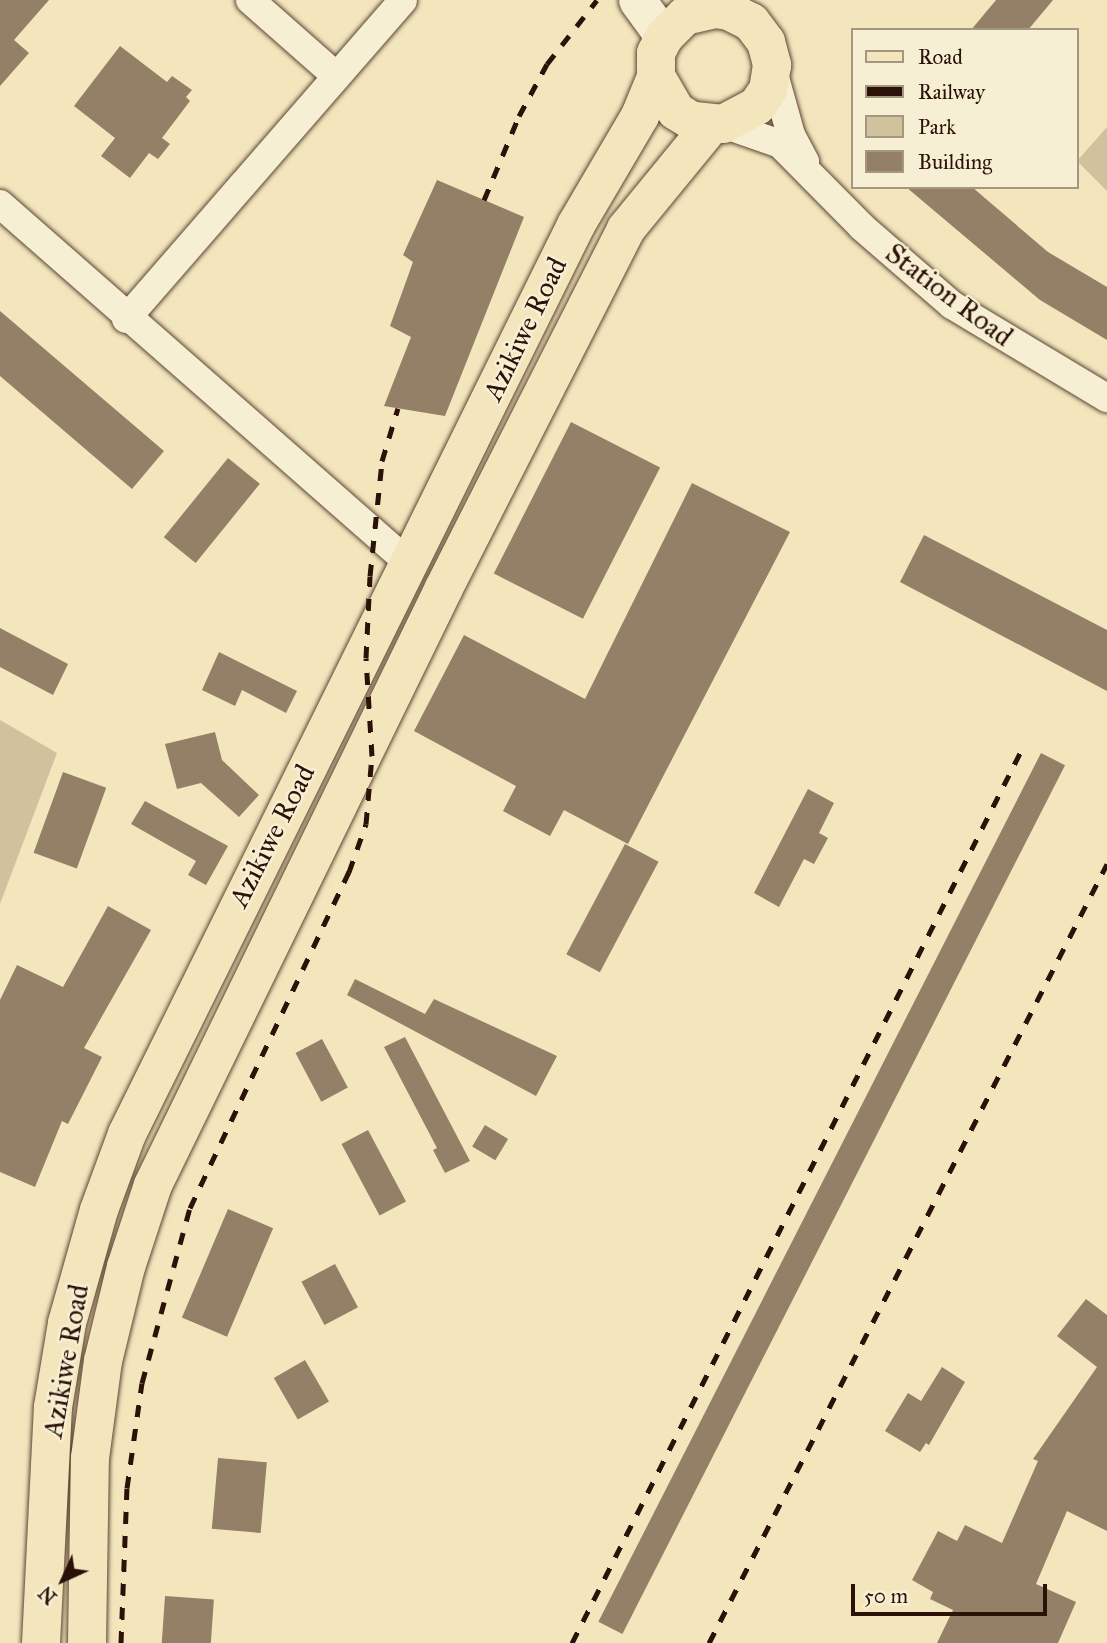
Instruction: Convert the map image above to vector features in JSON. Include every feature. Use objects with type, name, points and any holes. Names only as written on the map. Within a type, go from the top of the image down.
[{"type":"main road","points":[[725,6],[751,22],[766,42],[772,65],[768,90],[757,106],[717,125],[676,111],[656,77],[656,53],[664,37],[685,16],[725,6]]},
{"type":"main road","name":"Azikiwe Road","points":[[41,1643],[53,1407],[67,1323],[99,1210],[127,1134],[576,225],[640,116],[656,77]]},
{"type":"main road","name":"Azikiwe Road","points":[[87,1643],[90,1458],[103,1361],[126,1267],[153,1185],[444,587],[626,229],[717,125]]},
{"type":"street","points":[[250,0],[335,75]]},
{"type":"street","points":[[126,319],[402,0]]},
{"type":"street","points":[[637,0],[664,37]]},
{"type":"street","name":"Station Road","points":[[772,65],[791,135],[810,169]]},
{"type":"street","name":"Station Road","points":[[717,125],[780,144],[810,169],[862,227],[952,305],[1107,398]]},
{"type":"street","points":[[0,204],[126,319],[409,563]]},
{"type":"green space","points":[[1107,127],[1107,191],[1079,163],[1079,159]]},
{"type":"green space","points":[[0,720],[57,753],[0,904]]},
{"type":"building","points":[[0,0],[49,0],[14,40],[29,53],[0,86]]},
{"type":"building","points":[[996,0],[1053,0],[1030,28],[973,28]]},
{"type":"building","points":[[120,46],[167,82],[172,76],[192,90],[186,97],[190,101],[162,138],[170,144],[158,159],[149,153],[130,178],[101,156],[115,138],[74,106]]},
{"type":"building","points":[[437,180],[524,217],[445,416],[384,406],[411,337],[390,326],[413,262],[403,255]]},
{"type":"building","points":[[908,189],[974,189],[1048,252],[1107,287],[1107,340],[1040,300]]},
{"type":"building","points":[[0,311],[164,451],[132,489],[0,376]]},
{"type":"building","points":[[571,422],[660,467],[583,619],[494,573]]},
{"type":"building","points":[[228,458],[260,484],[196,563],[164,537]]},
{"type":"building","points":[[692,483],[790,532],[628,844],[564,810],[550,836],[503,811],[516,786],[414,731],[464,635],[585,699]]},
{"type":"building","points":[[924,535],[1107,630],[1107,691],[900,582]]},
{"type":"building","points":[[0,628],[68,664],[53,695],[0,667]]},
{"type":"building","points":[[219,652],[297,691],[286,713],[242,690],[235,706],[202,690]]},
{"type":"building","points":[[215,732],[222,760],[259,795],[239,817],[201,783],[177,789],[165,744]]},
{"type":"building","points":[[1041,753],[1065,765],[622,1634],[598,1622]]},
{"type":"building","points":[[63,772],[106,788],[77,869],[34,853]]},
{"type":"building","points":[[808,789],[834,803],[819,833],[828,838],[814,864],[804,859],[779,907],[754,893]]},
{"type":"building","points":[[145,801],[228,846],[206,885],[188,875],[196,861],[131,824]]},
{"type":"building","points":[[625,844],[659,862],[600,972],[566,954]]},
{"type":"building","points":[[108,906],[151,930],[84,1048],[102,1057],[68,1124],[62,1121],[35,1187],[0,1172],[0,1000],[17,965],[63,987]]},
{"type":"building","points":[[355,979],[425,1014],[434,999],[557,1056],[536,1096],[347,995]]},
{"type":"building","points":[[405,1037],[470,1161],[445,1173],[433,1150],[437,1148],[384,1047]]},
{"type":"building","points":[[322,1039],[348,1088],[321,1102],[296,1053]]},
{"type":"building","points":[[485,1125],[508,1139],[495,1160],[472,1146]]},
{"type":"building","points":[[368,1130],[406,1202],[380,1216],[342,1144]]},
{"type":"building","points":[[228,1209],[273,1228],[227,1337],[182,1318]]},
{"type":"building","points":[[335,1264],[358,1307],[324,1325],[301,1282]]},
{"type":"building","points":[[1086,1299],[1107,1315],[1107,1531],[1067,1511],[1036,1584],[1076,1602],[1058,1643],[937,1643],[953,1610],[930,1599],[933,1592],[912,1580],[938,1531],[957,1541],[965,1525],[1002,1543],[1038,1461],[1033,1459],[1097,1367],[1057,1336]]},
{"type":"building","points":[[305,1360],[329,1402],[298,1420],[274,1378]]},
{"type":"building","points":[[942,1367],[965,1382],[929,1445],[926,1443],[920,1452],[885,1431],[908,1393],[921,1401]]},
{"type":"building","points":[[218,1458],[267,1462],[261,1533],[212,1529]]},
{"type":"building","points":[[165,1596],[214,1599],[211,1643],[162,1643]]},
{"type":"railway","points":[[484,200],[519,116],[547,64],[597,0]]},
{"type":"railway","points":[[121,1643],[127,1488],[142,1383],[190,1208],[349,872],[366,824],[372,756],[366,658],[370,576],[382,461],[398,408]]},
{"type":"railway","points":[[572,1643],[1024,745]]},
{"type":"railway","points":[[709,1643],[1107,864]]}]
